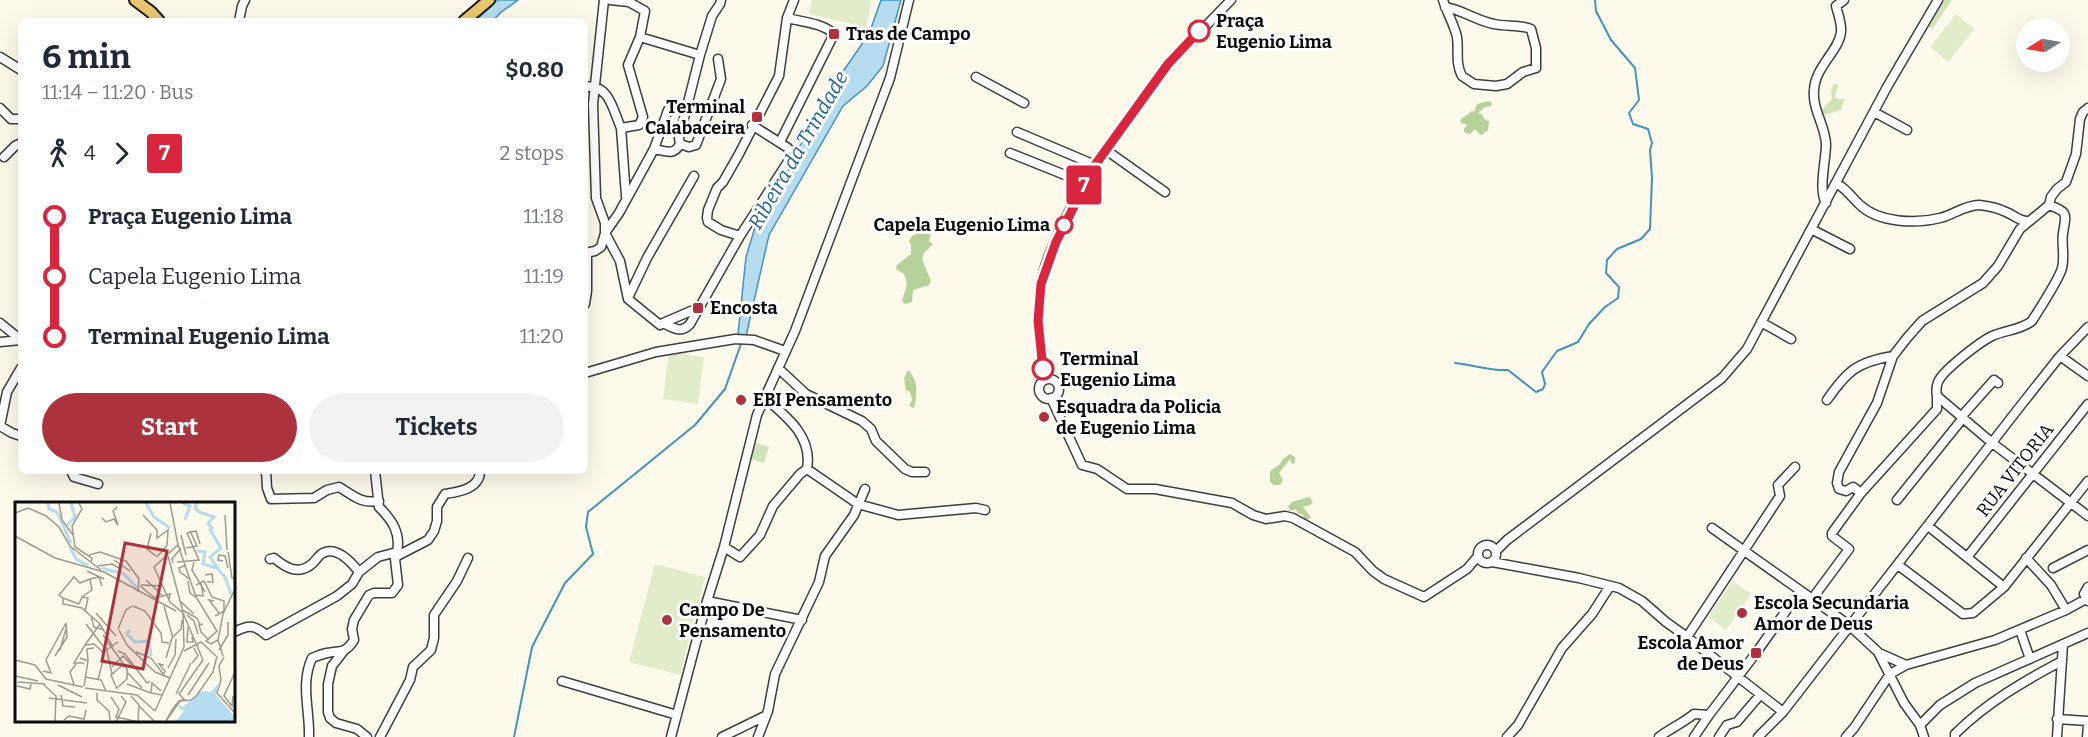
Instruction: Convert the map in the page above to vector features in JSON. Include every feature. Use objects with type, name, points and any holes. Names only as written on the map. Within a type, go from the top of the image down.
[{"type":"main road","points":[[135,0],[156,18]]},
{"type":"main road","points":[[468,18],[489,0]]},
{"type":"street","points":[[240,18],[245,0]]},
{"type":"street","points":[[604,0],[589,86],[596,198],[605,233],[620,261],[628,299],[656,322],[660,325],[698,308]]},
{"type":"street","points":[[610,0],[629,2],[645,11],[640,37],[628,64],[643,117],[639,125],[621,128]]},
{"type":"street","points":[[654,149],[672,152],[680,144],[679,138],[700,55],[712,16],[721,0]]},
{"type":"street","points":[[740,236],[716,227],[706,218],[710,201],[729,173],[779,76],[787,18],[794,0]]},
{"type":"street","points":[[671,737],[707,601],[724,547],[755,421],[798,321],[890,78],[909,0]]},
{"type":"street","points":[[1044,380],[1038,321],[1043,275],[1084,183],[1168,64],[1231,0]]},
{"type":"street","points":[[1826,203],[1822,193],[1825,136],[1815,103],[1814,90],[1820,69],[1840,38],[1842,30],[1836,6],[1844,0]]},
{"type":"street","points":[[1051,398],[1082,465],[1097,469],[1127,489],[1155,489],[1232,503],[1266,519],[1285,516],[1293,518],[1354,552],[1373,572],[1384,579],[1424,597],[1467,569],[1489,562],[1507,540],[1722,378],[1747,349],[1874,112],[1938,0]]},
{"type":"street","points":[[1444,4],[1484,22],[1497,25],[1522,25],[1531,29],[1536,48],[1536,68],[1523,72],[1507,84],[1496,86],[1479,85],[1467,80],[1458,69],[1457,39],[1452,20],[1444,4]]},
{"type":"street","points":[[780,142],[834,34],[815,24],[787,18]]},
{"type":"street","points":[[640,37],[700,55]]},
{"type":"street","points":[[0,57],[18,68]]},
{"type":"street","points":[[680,144],[689,147],[696,145],[721,79],[718,59]]},
{"type":"street","points":[[976,77],[1024,103]]},
{"type":"street","points":[[589,86],[604,91],[621,128],[626,196]]},
{"type":"street","points":[[0,108],[11,118],[18,119]]},
{"type":"street","points":[[1861,493],[1853,487],[1846,491],[1839,489],[1837,483],[1839,472],[1877,403],[1893,356],[1922,321],[1983,283],[1998,266],[2014,237],[2027,221],[2049,206],[2051,197],[2070,175],[2076,154],[2080,120],[2083,112],[2088,108]]},
{"type":"street","points":[[588,253],[601,247],[605,233],[619,213],[626,196],[654,149],[668,110]]},
{"type":"street","points":[[1874,112],[1907,130]]},
{"type":"street","points":[[663,323],[675,329],[684,329],[690,324],[740,236],[791,155],[790,150],[780,142],[752,125]]},
{"type":"street","points":[[1017,132],[1095,165]]},
{"type":"street","points":[[4,157],[18,144]]},
{"type":"street","points":[[1106,150],[1165,192]]},
{"type":"street","points":[[1010,153],[1084,183]]},
{"type":"street","points":[[628,299],[647,258],[694,176]]},
{"type":"street","points":[[1836,183],[1847,190],[1859,205],[1867,210],[1907,222],[1932,220],[1976,205],[1999,209],[2027,221]]},
{"type":"street","points":[[1812,599],[1849,549],[1832,536],[1832,533],[1861,493],[1937,409],[1936,387],[1939,379],[1971,350],[1990,337],[2026,326],[2032,321],[2062,271],[2064,254],[2062,234],[2066,224],[2066,215],[2062,210],[2049,206]]},
{"type":"street","points":[[1811,229],[1850,249]]},
{"type":"street","points":[[1761,322],[1791,339]]},
{"type":"street","points":[[0,323],[18,338]]},
{"type":"street","points":[[1758,737],[1783,712],[1991,442],[2060,356],[2088,327]]},
{"type":"street","points":[[588,372],[656,352],[735,339],[754,340],[784,351]]},
{"type":"street","points":[[0,342],[18,340]]},
{"type":"street","points":[[1827,400],[1849,371],[1874,359],[1893,356]]},
{"type":"street","points":[[2060,356],[2088,376]]},
{"type":"street","points":[[778,368],[806,394],[862,421],[871,429],[881,446],[905,469],[912,472],[925,472]]},
{"type":"street","points":[[18,373],[7,392],[0,426],[18,435]]},
{"type":"street","points":[[1050,379],[1058,386],[1056,395],[1051,398],[1042,396],[1039,391],[1044,380],[1050,379]]},
{"type":"street","points":[[1897,500],[1962,417],[1994,380],[1998,383]]},
{"type":"street","points":[[1937,396],[1991,442],[2088,516]]},
{"type":"street","points":[[724,547],[740,557],[760,535],[773,506],[807,469],[810,456],[802,436],[792,422],[764,397]]},
{"type":"street","name":"RUA VITORIA","points":[[1968,556],[2088,404]]},
{"type":"street","points":[[1688,637],[1780,496],[1778,485],[1795,467]]},
{"type":"street","points":[[807,469],[858,504],[898,515],[976,508],[985,510]]},
{"type":"street","points":[[72,474],[74,477],[98,484]]},
{"type":"street","points":[[266,474],[267,488],[271,499],[314,498],[327,490],[339,487],[358,500],[378,501]]},
{"type":"street","points":[[367,737],[357,729],[336,723],[330,718],[328,684],[332,666],[354,640],[352,629],[354,620],[369,595],[392,593],[398,585],[395,560],[398,536],[392,519],[379,507],[375,474]]},
{"type":"street","points":[[236,631],[251,625],[266,635],[337,596],[352,584],[359,572],[378,557],[397,553],[428,540],[437,521],[437,507],[445,494],[463,491],[475,484],[480,474]]},
{"type":"street","points":[[1898,565],[1963,614],[1973,613],[2004,586],[2088,482]]},
{"type":"street","points":[[758,737],[768,711],[775,674],[819,582],[825,556],[854,515],[865,489]]},
{"type":"street","points":[[1928,526],[2004,586]]},
{"type":"street","points":[[1712,528],[1849,625],[1878,652],[1906,665]]},
{"type":"street","points":[[1467,569],[1478,556],[1479,550],[1486,545],[1507,540]]},
{"type":"street","points":[[1486,545],[1491,546],[1517,566]]},
{"type":"street","points":[[2053,568],[2088,550]]},
{"type":"street","points":[[270,559],[274,558],[286,568],[296,570],[309,567],[323,553],[332,552],[350,560],[359,572]]},
{"type":"street","points":[[1478,556],[1489,562],[1619,588],[1642,601],[1783,712]]},
{"type":"street","points":[[380,737],[410,680],[413,668],[430,650],[434,638],[434,615],[457,582],[468,558]]},
{"type":"street","points":[[2026,558],[2051,585],[2066,610]]},
{"type":"street","points":[[1507,737],[1518,725],[1562,648],[1592,614],[1610,586]]},
{"type":"street","points":[[1846,737],[1890,674],[1906,665],[1995,640],[2066,610],[2088,599],[2084,594],[2088,587]]},
{"type":"street","points":[[1684,723],[1695,734],[1800,591]]},
{"type":"street","points":[[707,601],[802,620]]},
{"type":"street","points":[[2020,630],[2030,659]]},
{"type":"street","points":[[1920,725],[1940,705],[1975,682],[2088,633]]},
{"type":"street","points":[[2057,737],[2063,644]]},
{"type":"street","points":[[309,737],[309,712],[304,685],[309,665],[312,658],[327,652],[343,652]]},
{"type":"street","points":[[1878,652],[1904,703],[1920,725],[1924,737]]},
{"type":"street","points":[[1954,737],[1971,718],[1989,704],[2062,661]]},
{"type":"street","points":[[562,681],[677,715]]},
{"type":"street","points":[[1719,737],[1727,725],[1737,722],[1760,695]]},
{"type":"street","points":[[1659,737],[1673,726],[1684,723],[1694,714],[1709,715]]},
{"type":"street","points":[[722,737],[765,716]]},
{"type":"street","points":[[2057,719],[2088,723],[2087,737]]},
{"type":"green space","points":[[812,0],[872,0],[866,27],[809,14]]},
{"type":"green space","points":[[1944,0],[1952,0],[1932,29],[1929,27]]},
{"type":"green space","points":[[1956,14],[1974,29],[1948,62],[1930,47]]},
{"type":"green space","points":[[1834,84],[1838,84],[1835,96],[1837,99],[1844,99],[1841,110],[1823,115],[1822,109],[1832,99],[1831,90]]},
{"type":"green space","points":[[1489,101],[1492,103],[1491,106],[1485,107],[1478,113],[1489,121],[1488,130],[1481,135],[1475,129],[1470,134],[1464,132],[1467,125],[1461,123],[1460,120],[1472,111],[1474,112],[1477,104]]},
{"type":"green space","points":[[927,229],[931,233],[929,241],[933,244],[924,253],[922,259],[931,281],[929,285],[913,290],[912,302],[905,304],[902,301],[907,284],[904,274],[896,269],[897,265],[911,254],[909,241],[912,236]]},
{"type":"green space","points":[[669,352],[704,357],[698,404],[663,399]]},
{"type":"green space","points":[[908,370],[916,383],[914,408],[909,406],[912,400],[910,392],[906,390],[904,378]]},
{"type":"green space","points":[[756,443],[769,447],[764,463],[751,459]]},
{"type":"green space","points":[[1290,454],[1295,457],[1295,463],[1292,464],[1290,459],[1279,473],[1283,480],[1280,485],[1274,485],[1270,482],[1270,471]]},
{"type":"green space","points":[[1309,497],[1313,502],[1303,507],[1311,517],[1305,521],[1303,515],[1296,509],[1290,511],[1288,506],[1292,502]]},
{"type":"green space","name":"Campo De Pensamento","points":[[655,564],[705,577],[680,675],[629,662]]},
{"type":"green space","points":[[1733,581],[1751,594],[1726,630],[1708,617]]},
{"type":"water","points":[[498,0],[518,0],[496,18],[478,18]]},
{"type":"water","points":[[881,0],[901,0],[883,66],[867,86],[843,106],[769,235],[746,336],[738,334],[746,257],[756,224],[835,83],[869,34]]},
{"type":"waterway","points":[[1455,363],[1508,370],[1536,392],[1543,389],[1545,384],[1542,372],[1557,351],[1578,342],[1589,324],[1605,307],[1618,298],[1619,287],[1606,273],[1607,260],[1617,249],[1641,239],[1650,229],[1652,178],[1650,150],[1652,143],[1648,129],[1633,124],[1629,113],[1639,100],[1635,68],[1611,40],[1596,11],[1595,0]]},
{"type":"waterway","name":"Ribeira da Trindade","points":[[514,737],[532,647],[565,583],[593,554],[586,527],[588,512],[695,425],[725,389],[742,341]]},
{"type":"bus line","name":"7","points":[[1043,369],[1038,321],[1041,284],[1056,242],[1095,165],[1168,64],[1199,31]]},
{"type":"place","name":"Praça Eugenio Lima","points":[[1199,31]]},
{"type":"place","name":"Tras de Campo","points":[[834,34]]},
{"type":"place","name":"Terminal Calabaceira","points":[[757,117]]},
{"type":"place","name":"Capela Eugenio Lima","points":[[1064,225]]},
{"type":"place","name":"Encosta","points":[[698,308]]},
{"type":"place","name":"Terminal Eugenio Lima","points":[[1043,369]]},
{"type":"place","name":"EBI Pensamento","points":[[741,400]]},
{"type":"place","name":"Esquadra da Policia de Eugenio Lima","points":[[1044,417]]},
{"type":"place","name":"Escola Secundaria Amor de Deus","points":[[1742,613]]},
{"type":"place","name":"Campo De Pensamento","points":[[667,620]]},
{"type":"place","name":"Escola Amor de Deus","points":[[1756,653]]}]
